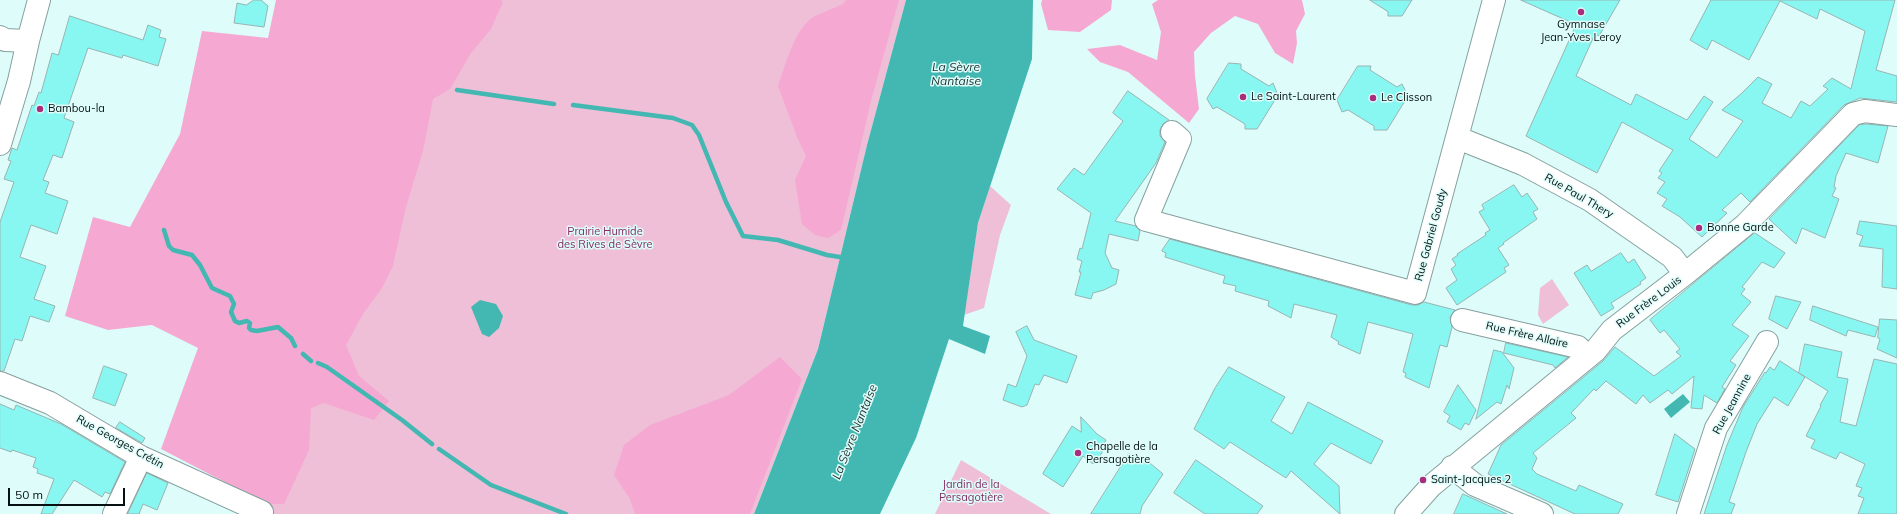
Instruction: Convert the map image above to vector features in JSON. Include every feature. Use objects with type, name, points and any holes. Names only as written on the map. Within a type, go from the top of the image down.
[{"type":"street","points":[[0,144],[19,81],[39,0]]},
{"type":"street","name":"Rue Gabriel Goudy","points":[[1172,132],[1180,139],[1146,220],[1415,293],[1494,0]]},
{"type":"street","points":[[0,37],[5,40],[28,41]]},
{"type":"street","name":"Rue Frère Louis","points":[[1406,514],[1430,486],[1588,357],[1612,330],[1685,274],[1745,225],[1853,114],[1865,111],[1897,115]]},
{"type":"street","name":"Rue Paul Thery","points":[[1458,138],[1523,164],[1590,200],[1672,257],[1685,274]]},
{"type":"street","name":"Rue Frère Allaire","points":[[1462,320],[1578,347],[1588,357]]},
{"type":"street","name":"Rue Jeannine","points":[[1688,514],[1716,428],[1767,342]]},
{"type":"street","name":"Rue Georges Crétin","points":[[0,383],[50,403],[141,457],[262,512]]},
{"type":"street","points":[[114,514],[141,457]]},
{"type":"street","points":[[1452,467],[1461,476],[1476,485],[1542,514]]},
{"type":"green space","name":"Prairie Humide des Rives de Sèvre","points":[[420,0],[906,0],[867,145],[818,349],[754,514],[240,514]]},
{"type":"green space","points":[[990,186],[1011,205],[1000,235],[984,308],[964,315],[978,223]]},
{"type":"green space","points":[[1552,279],[1569,305],[1543,324],[1538,315],[1540,288]]},
{"type":"green space","name":"Jardin de la Persagotière","points":[[961,460],[1051,514],[935,514]]},
{"type":"shaded area","points":[[276,0],[501,0],[503,2],[491,29],[471,53],[450,89],[433,99],[423,151],[406,207],[393,266],[382,288],[363,314],[346,345],[359,376],[389,401],[374,420],[324,403],[311,408],[309,450],[284,504],[267,504],[161,449],[198,348],[152,325],[108,330],[65,316],[93,217],[130,227],[180,134],[202,31],[268,38]]},
{"type":"shaded area","points":[[846,0],[899,0],[872,97],[841,230],[828,238],[815,235],[802,224],[795,180],[806,156],[797,137],[778,86],[796,38],[801,29],[815,16],[843,4]]},
{"type":"shaded area","points":[[1042,0],[1112,0],[1111,10],[1080,32],[1048,30],[1041,4]]},
{"type":"shaded area","points":[[1158,0],[1302,0],[1305,14],[1296,31],[1297,43],[1293,64],[1275,53],[1258,24],[1235,16],[1211,33],[1194,52],[1199,109],[1189,123],[1128,72],[1100,62],[1087,49],[1120,45],[1157,60],[1161,32],[1152,4]]},
{"type":"shaded area","points":[[780,357],[802,379],[750,514],[635,514],[630,499],[614,475],[624,445],[650,425],[729,395]]},
{"type":"water","name":"La Sèvre Nantaise","points":[[906,0],[1033,0],[1032,59],[978,223],[963,326],[990,336],[985,354],[949,339],[916,438],[880,514],[754,514],[818,349],[867,145]]},
{"type":"water","points":[[480,300],[496,304],[503,316],[499,328],[489,337],[482,334],[471,307]]},
{"type":"water","points":[[1683,394],[1690,402],[1671,418],[1664,409]]},
{"type":"building","points":[[254,0],[261,0],[268,6],[264,27],[234,23],[237,3],[246,5]]},
{"type":"building","points":[[1370,0],[1412,0],[1402,16],[1388,16],[1388,12]]},
{"type":"building","points":[[1521,0],[1620,0],[1599,36],[1595,34],[1576,76],[1631,105],[1636,94],[1687,120],[1704,96],[1713,102],[1689,139],[1717,158],[1743,121],[1722,110],[1758,77],[1772,84],[1762,103],[1791,118],[1801,101],[1810,106],[1828,89],[1823,86],[1832,78],[1851,89],[1865,31],[1820,9],[1817,19],[1780,1],[1749,60],[1712,40],[1707,50],[1690,40],[1711,0],[1895,0],[1876,70],[1897,76],[1897,102],[1860,98],[1844,105],[1750,202],[1741,193],[1722,210],[1727,213],[1702,237],[1680,217],[1662,206],[1667,199],[1657,193],[1665,182],[1658,178],[1662,173],[1659,171],[1673,150],[1622,122],[1597,173],[1526,136],[1576,25]]},
{"type":"building","points":[[70,16],[143,40],[148,25],[161,30],[159,37],[166,39],[158,66],[123,55],[122,58],[88,48],[64,118],[74,122],[62,158],[53,155],[43,180],[49,182],[45,193],[68,201],[57,234],[31,225],[20,257],[46,266],[34,299],[55,306],[49,322],[30,316],[22,341],[15,339],[4,371],[0,371],[0,222],[14,182],[4,179],[11,161],[8,160],[12,148],[17,150],[32,105],[34,106],[39,92],[41,93],[52,53],[58,55]]},
{"type":"building","name":"Le Saint-Laurent","points":[[1229,63],[1241,64],[1241,69],[1269,86],[1273,83],[1278,95],[1257,129],[1245,129],[1245,124],[1217,107],[1213,109],[1207,99]]},
{"type":"building","name":"Le Clisson","points":[[1358,66],[1371,66],[1370,70],[1397,87],[1402,84],[1408,96],[1387,130],[1374,130],[1374,126],[1348,110],[1342,112],[1337,100]]},
{"type":"building","points":[[1128,91],[1169,120],[1163,124],[1160,130],[1160,136],[1165,142],[1156,163],[1115,221],[1136,226],[1140,231],[1138,241],[1109,234],[1105,253],[1112,268],[1119,270],[1116,284],[1104,290],[1093,293],[1091,299],[1075,295],[1081,272],[1079,272],[1082,261],[1077,259],[1080,248],[1082,249],[1091,213],[1057,189],[1074,168],[1084,175],[1123,121],[1113,113]]},
{"type":"building","points":[[1866,124],[1888,126],[1878,163],[1846,153],[1836,176],[1834,187],[1836,188],[1832,196],[1839,199],[1825,238],[1802,228],[1796,244],[1769,219],[1859,125]]},
{"type":"building","points":[[1514,185],[1522,197],[1527,193],[1538,209],[1533,212],[1537,219],[1498,248],[1509,265],[1504,268],[1506,272],[1457,305],[1446,288],[1457,280],[1451,269],[1456,265],[1452,259],[1458,255],[1457,254],[1486,235],[1485,233],[1490,230],[1479,212],[1484,209],[1482,205]]},
{"type":"building","points":[[1860,221],[1897,226],[1897,289],[1882,287],[1883,249],[1859,246],[1863,236],[1857,234]]},
{"type":"building","points":[[1755,233],[1785,253],[1774,268],[1762,262],[1742,287],[1745,289],[1741,294],[1751,302],[1732,325],[1749,336],[1730,361],[1736,365],[1722,387],[1725,389],[1717,403],[1704,395],[1702,409],[1691,408],[1694,376],[1672,394],[1668,390],[1650,403],[1643,395],[1636,404],[1606,381],[1596,391],[1594,389],[1571,413],[1576,418],[1533,453],[1537,458],[1532,469],[1537,474],[1576,491],[1579,485],[1623,504],[1618,514],[1575,514],[1488,474],[1501,445],[1603,361],[1615,347],[1654,376],[1681,356],[1676,352],[1680,349],[1664,330],[1660,333],[1650,320]]},
{"type":"building","points":[[1170,239],[1412,305],[1418,305],[1424,302],[1455,310],[1450,317],[1452,327],[1447,347],[1440,345],[1429,388],[1405,377],[1406,373],[1403,372],[1413,334],[1368,322],[1360,354],[1338,344],[1339,342],[1331,337],[1337,315],[1294,304],[1291,318],[1268,306],[1269,301],[1235,291],[1236,286],[1223,283],[1225,276],[1165,257],[1166,253],[1162,251]]},
{"type":"building","points":[[1621,253],[1628,263],[1634,259],[1646,278],[1640,282],[1641,284],[1611,303],[1614,308],[1601,316],[1574,273],[1587,265],[1591,271]]},
{"type":"building","points":[[1776,296],[1801,302],[1787,329],[1769,319]]},
{"type":"building","points":[[1813,306],[1878,327],[1875,337],[1848,330],[1846,336],[1810,320]]},
{"type":"building","points":[[1880,319],[1897,320],[1897,358],[1877,349],[1880,339],[1878,338]]},
{"type":"building","points":[[1027,326],[1034,340],[1077,356],[1067,383],[1044,375],[1039,385],[1035,384],[1027,405],[1022,407],[1003,400],[1008,384],[1016,387],[1027,356],[1016,332]]},
{"type":"building","points":[[1506,343],[1568,357],[1555,368],[1553,365],[1504,353]]},
{"type":"building","points":[[1805,344],[1842,352],[1837,377],[1848,379],[1840,422],[1856,426],[1874,359],[1897,364],[1897,514],[1858,514],[1864,498],[1858,496],[1862,488],[1856,486],[1865,464],[1840,452],[1836,459],[1811,448],[1815,440],[1806,436],[1828,391],[1799,373]]},
{"type":"building","points":[[1494,350],[1502,352],[1514,368],[1509,389],[1507,385],[1501,404],[1497,402],[1476,419]]},
{"type":"building","points":[[1780,361],[1805,377],[1788,406],[1774,397],[1757,424],[1729,502],[1735,504],[1731,514],[1704,514],[1727,445],[1743,407],[1765,372],[1766,373],[1770,367],[1774,370]]},
{"type":"building","points":[[104,366],[127,374],[115,406],[93,398]]},
{"type":"building","points":[[1229,367],[1285,397],[1271,421],[1292,434],[1308,402],[1383,441],[1371,464],[1331,443],[1314,464],[1339,486],[1340,514],[1291,471],[1286,478],[1230,442],[1224,449],[1194,429],[1215,388]]},
{"type":"building","points":[[1458,385],[1476,410],[1469,425],[1465,423],[1461,430],[1447,422],[1450,416],[1444,412]]},
{"type":"building","points":[[0,404],[14,410],[16,405],[61,424],[125,462],[110,494],[105,492],[102,497],[74,480],[52,514],[41,514],[54,479],[37,473],[38,469],[33,467],[36,458],[12,450],[11,452],[0,448]]},
{"type":"building","name":"Chapelle de la Persagotière","points":[[1081,417],[1097,434],[1106,440],[1102,447],[1102,453],[1093,464],[1083,456],[1063,487],[1043,473],[1072,426],[1081,432]]},
{"type":"building","points":[[120,422],[145,438],[142,443],[116,428]]},
{"type":"building","points":[[1675,434],[1695,449],[1678,502],[1656,495]]},
{"type":"building","points":[[1129,454],[1144,458],[1163,474],[1142,506],[1140,514],[1091,514]]},
{"type":"building","points":[[1196,460],[1263,506],[1257,514],[1205,514],[1174,493]]},
{"type":"building","points":[[147,473],[168,483],[157,510],[143,504],[139,514],[128,514]]},
{"type":"building","points":[[1463,494],[1507,514],[1454,514]]},
{"type":"waterway","points":[[457,90],[554,104]]},
{"type":"waterway","points":[[573,105],[673,118],[692,125],[699,135],[726,202],[743,236],[778,240],[827,255],[846,258]]},
{"type":"waterway","points":[[164,230],[169,246],[173,250],[192,255],[200,265],[212,288],[230,296],[234,304],[231,312],[235,321],[239,323],[247,321],[250,323],[249,328],[257,331],[278,327],[291,338],[295,346]]},
{"type":"waterway","points":[[303,354],[311,361]]},
{"type":"waterway","points":[[318,363],[327,367],[402,420],[432,444]]},
{"type":"waterway","points":[[439,449],[491,485],[566,514]]},
{"type":"place","name":"Gymnase Jean-Yves Leroy","points":[[1581,12]]},
{"type":"place","name":"Le Saint-Laurent","points":[[1243,97]]},
{"type":"place","name":"Le Clisson","points":[[1373,98]]},
{"type":"place","name":"Bambou-la","points":[[40,109]]},
{"type":"place","name":"Bonne Garde","points":[[1699,228]]},
{"type":"place","name":"Chapelle de la Persagotière","points":[[1078,453]]},
{"type":"place","name":"Saint-Jacques 2","points":[[1423,480]]}]
